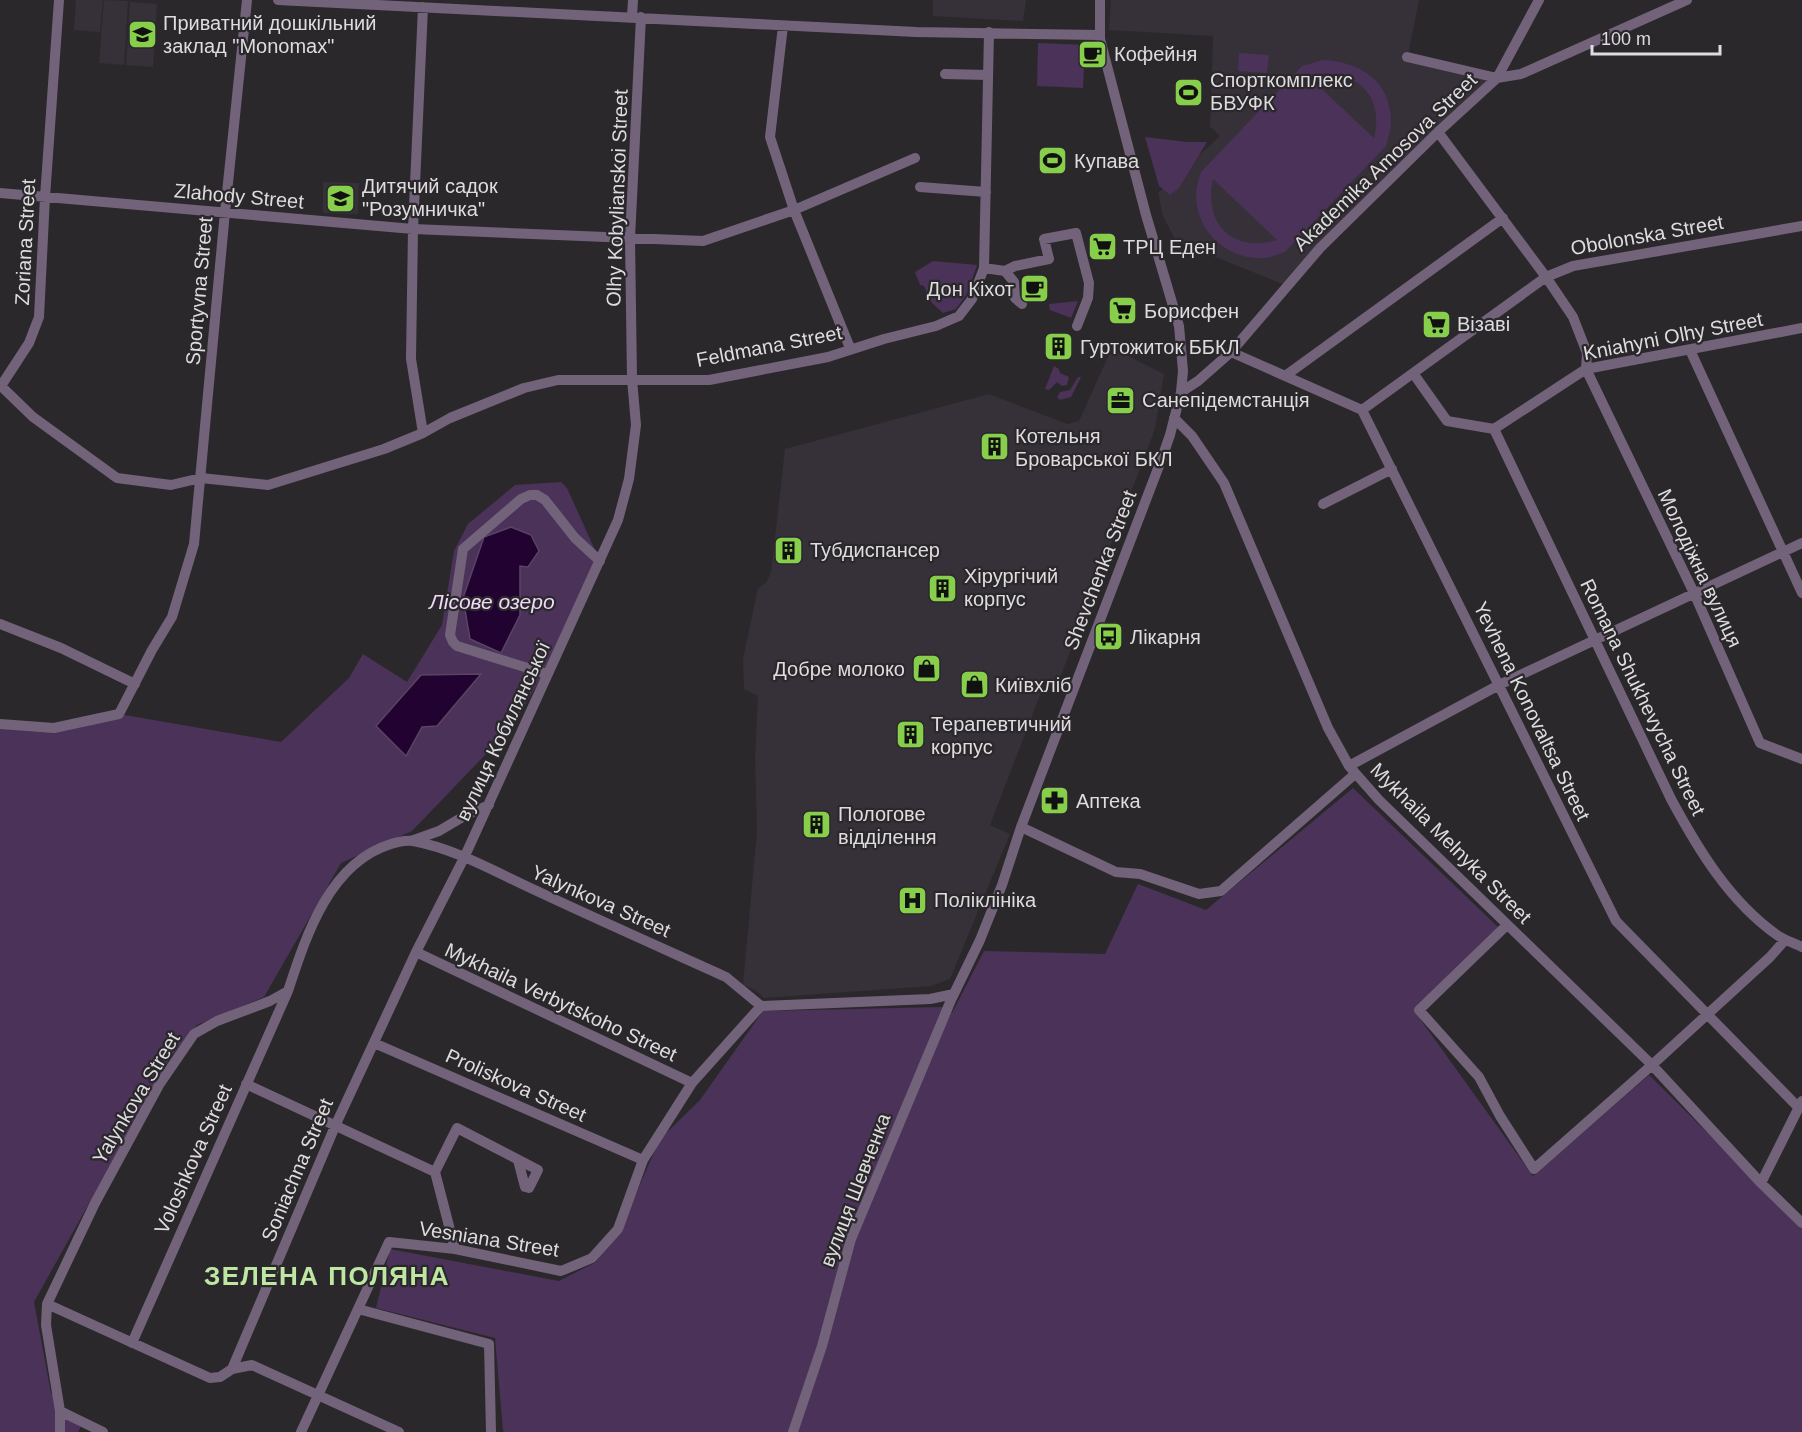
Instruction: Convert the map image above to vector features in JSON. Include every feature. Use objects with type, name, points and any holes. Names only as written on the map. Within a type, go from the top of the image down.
[{"type":"street","name":"Zoriana Street","points":[[59,0],[39,318],[29,343],[1,386],[33,417],[117,478],[171,485],[201,478]]},
{"type":"street","name":"Sportyvna Street","points":[[0,724],[54,728],[119,714],[172,617],[194,544],[247,0]]},
{"type":"street","points":[[278,0],[916,32],[1099,35]]},
{"type":"street","name":"Olhy Kobylianskoi Street","points":[[632,379],[630,238],[637,17],[633,0]]},
{"type":"street","name":"Shevchenka Street","points":[[952,997],[988,918],[1158,469],[1181,392],[1179,326],[1146,214],[1099,35],[1100,0]]},
{"type":"street","points":[[1407,57],[1497,78],[1539,0]]},
{"type":"street","name":"Akademika Amosova Street","points":[[1181,392],[1198,381],[1232,352],[1320,248],[1438,132],[1497,78],[1521,74],[1687,0]]},
{"type":"street","points":[[423,7],[413,229],[411,359],[423,433]]},
{"type":"street","points":[[783,26],[770,137],[794,210],[850,348]]},
{"type":"street","name":"Feldmana Street","points":[[201,478],[268,485],[384,449],[423,433],[450,418],[524,388],[558,380],[708,380],[828,357],[850,348],[936,326],[959,316],[972,299],[984,268],[989,32]]},
{"type":"street","points":[[945,74],[988,75]]},
{"type":"street","name":"Молодіжна вулиця","points":[[1438,132],[1503,218],[1573,317],[1587,353],[1586,369],[1694,593],[1760,743],[1802,759]]},
{"type":"street","name":"Zlahody Street","points":[[0,193],[413,229],[703,241],[794,210],[915,158]]},
{"type":"street","points":[[920,187],[986,192]]},
{"type":"street","points":[[1285,376],[1503,218]]},
{"type":"street","name":"Obolonska Street","points":[[1362,410],[1546,277],[1573,266],[1802,226]]},
{"type":"street","points":[[984,268],[1005,271],[1015,266],[1049,259],[1044,239],[1076,233],[1089,283],[1088,298],[1077,326]]},
{"type":"street","points":[[1005,271],[1014,282],[1014,298],[1022,304]]},
{"type":"street","name":"Kniahyni Olhy Street","points":[[1494,429],[1586,369],[1802,328]]},
{"type":"street","points":[[1690,350],[1802,593]]},
{"type":"street","points":[[1232,352],[1362,410]]},
{"type":"street","points":[[1413,373],[1447,421],[1494,429]]},
{"type":"street","name":"вулиця Кобилянської","points":[[464,858],[618,520],[629,479],[636,425],[632,379]]},
{"type":"street","name":"Yevhena Konovaltsa Street","points":[[1362,410],[1616,921],[1707,1014],[1801,1104],[1761,1183]]},
{"type":"street","name":"Mykhaila Melnyka Street","points":[[1174,418],[1192,436],[1224,483],[1328,728],[1352,770],[1379,800],[1652,1065],[1761,1183],[1802,1223]]},
{"type":"street","name":"Romana Shukhevycha Street","points":[[1494,429],[1671,799],[1698,848],[1752,914],[1778,936],[1802,947]]},
{"type":"street","points":[[1323,504],[1392,469]]},
{"type":"street","points":[[547,674],[457,646],[453,642],[450,635],[462,549],[521,499],[537,495],[545,500],[575,538],[600,561]]},
{"type":"street","points":[[1021,827],[1116,872],[1140,874],[1198,894],[1221,891],[1352,770],[1499,684],[1802,543]]},
{"type":"street","points":[[0,624],[61,648],[135,684]]},
{"type":"street","points":[[288,991],[310,931],[339,880],[364,857],[391,844],[411,841],[439,831],[489,805]]},
{"type":"street","name":"Yalynkova Street","points":[[411,841],[464,858],[726,977],[761,1006]]},
{"type":"street","name":"Soniachna Street","points":[[232,1369],[336,1124],[416,952],[464,858]]},
{"type":"street","points":[[1507,925],[1419,1010],[1479,1077],[1500,1116],[1534,1169],[1652,1065],[1770,957],[1785,940]]},
{"type":"street","name":"Mykhaila Verbytskoho Street","points":[[416,952],[692,1083]]},
{"type":"street","name":"Yalynkova Street","points":[[60,1432],[60,1411],[46,1325],[47,1304],[95,1203],[159,1085],[194,1034],[216,1021],[270,1001],[288,991]]},
{"type":"street","name":"Voloshkova Street","points":[[132,1342],[288,991]]},
{"type":"street","points":[[761,1006],[952,997]]},
{"type":"street","name":"вулиця Шевченка","points":[[793,1432],[822,1346],[851,1239],[952,997]]},
{"type":"street","name":"Vesniana Street","points":[[301,1432],[389,1242],[455,1249],[561,1271],[592,1258],[618,1229],[643,1160],[692,1083],[761,1006]]},
{"type":"street","name":"Proliskova Street","points":[[374,1043],[643,1160]]},
{"type":"street","points":[[246,1083],[435,1172]]},
{"type":"street","points":[[455,1249],[435,1172],[457,1128],[518,1160]]},
{"type":"street","points":[[47,1304],[210,1378],[220,1377],[232,1369],[252,1365],[399,1432]]},
{"type":"street","points":[[358,1309],[489,1344],[491,1432]]},
{"type":"street","points":[[60,1411],[82,1428],[103,1432]]},
{"type":"shaded area","points":[[76,0],[103,0],[100,32],[74,30]]},
{"type":"shaded area","points":[[104,0],[128,1],[124,65],[99,63]]},
{"type":"shaded area","points":[[933,0],[1026,0],[1023,21],[933,16]]},
{"type":"shaded area","points":[[1111,0],[1419,0],[1407,61],[1486,81],[1285,285],[1176,241],[1163,216],[1158,193],[1220,136],[1210,126],[1213,36],[1109,30]]},
{"type":"shaded area","name":"Приватний дошкільний заклад \"Monomax\"","points":[[130,2],[157,4],[153,67],[126,65]]},
{"type":"shaded area","points":[[1038,43],[1085,45],[1083,88],[1037,86]]},
{"type":"shaded area","points":[[1239,53],[1269,55],[1267,73],[1238,71]]},
{"type":"shaded area","points":[[1323,60],[1337,62],[1350,65],[1371,76],[1386,95],[1390,108],[1391,125],[1386,146],[1285,252],[1263,258],[1237,254],[1216,241],[1201,220],[1196,195],[1201,172],[1302,66]],"holes":[[[1325,73],[1350,79],[1368,92],[1376,112],[1374,138],[1310,78]],[[1213,179],[1277,240],[1261,243],[1247,242],[1225,231],[1217,222],[1213,209],[1211,195]]]},
{"type":"shaded area","points":[[1145,137],[1207,142],[1179,188],[1170,195],[1159,186]]},
{"type":"shaded area","name":"Дитячий садок \"Розумничка\"","points":[[323,182],[359,183],[358,214],[323,213]]},
{"type":"shaded area","points":[[933,261],[977,265],[967,294],[956,309],[943,313],[932,303],[924,286],[920,285],[915,272]]},
{"type":"shaded area","points":[[1078,301],[1071,318],[1050,310],[1049,304]]},
{"type":"shaded area","points":[[1112,348],[1164,374],[1155,429],[1057,686],[1045,682],[990,825],[1010,834],[950,979],[931,986],[764,998],[755,990],[743,985],[757,831],[755,758],[758,696],[744,689],[743,659],[758,588],[766,583],[771,573],[785,449],[989,394],[1067,424],[1079,421]]},
{"type":"shaded area","points":[[1054,366],[1059,369],[1060,373],[1069,377],[1067,385],[1062,386],[1057,382],[1049,390],[1045,389]]},
{"type":"shaded area","points":[[1078,377],[1081,377],[1071,397],[1060,400],[1057,397],[1060,392],[1070,390]]},
{"type":"shaded area","points":[[561,482],[567,488],[600,561],[567,635],[511,728],[412,831],[341,863],[264,997],[197,1025],[170,1058],[34,1302],[51,1393],[81,1426],[78,1432],[0,1432],[0,724],[54,728],[119,714],[281,742],[349,678],[363,654],[407,682],[442,625],[454,551],[468,524],[515,485]],"holes":[[[421,675],[437,725],[376,726]]]},
{"type":"shaded area","points":[[1353,788],[1499,928],[1415,1012],[1533,1176],[1649,1075],[1802,1226],[1802,1432],[505,1432],[503,1431],[495,1338],[376,1308],[390,1249],[559,1281],[596,1262],[619,1232],[660,1139],[700,1100],[763,1011],[942,1007],[952,1013],[984,951],[1105,954],[1138,884],[1206,910]]},
{"type":"water","name":"Лісове озеро","points":[[511,527],[531,535],[539,551],[528,567],[520,566],[520,615],[501,653],[470,639],[463,598],[484,537]]},
{"type":"water","points":[[481,674],[437,726],[422,727],[406,756],[376,726],[421,675]]},
{"type":"place","name":"Приватний дошкільний заклад \"Monomax\"","points":[[142,34]]},
{"type":"place","name":"Кофейня","points":[[1093,54]]},
{"type":"place","name":"Спорткомплекс БВУФК","points":[[1189,92]]},
{"type":"place","name":"Купава","points":[[1053,161]]},
{"type":"place","name":"Дитячий садок \"Розумничка\"","points":[[341,198]]},
{"type":"place","name":"ТРЦ Еден","points":[[1102,247]]},
{"type":"place","name":"Дон Кіхот","points":[[1035,289]]},
{"type":"place","name":"Борисфен","points":[[1123,311]]},
{"type":"place","name":"Візаві","points":[[1436,324]]},
{"type":"place","name":"Гуртожиток ББКЛ","points":[[1059,347]]},
{"type":"place","name":"Санепідемстанція","points":[[1121,400]]},
{"type":"place","name":"Котельня Броварської БКЛ","points":[[994,447]]},
{"type":"place","name":"Тубдиспансер","points":[[789,550]]},
{"type":"place","name":"Хірургічий корпус","points":[[943,588]]},
{"type":"place","name":"Лікарня","points":[[1109,637]]},
{"type":"place","name":"Добре молоко","points":[[926,669]]},
{"type":"place","name":"Київхліб","points":[[974,685]]},
{"type":"place","name":"Терапевтичний корпус","points":[[910,735]]},
{"type":"place","name":"Аптека","points":[[1055,801]]},
{"type":"place","name":"Пологове відділення","points":[[817,825]]},
{"type":"place","name":"Поліклініка","points":[[913,900]]},
{"type":"district","name":"ЗЕЛЕНА ПОЛЯНА","points":[[327,1276]]}]
